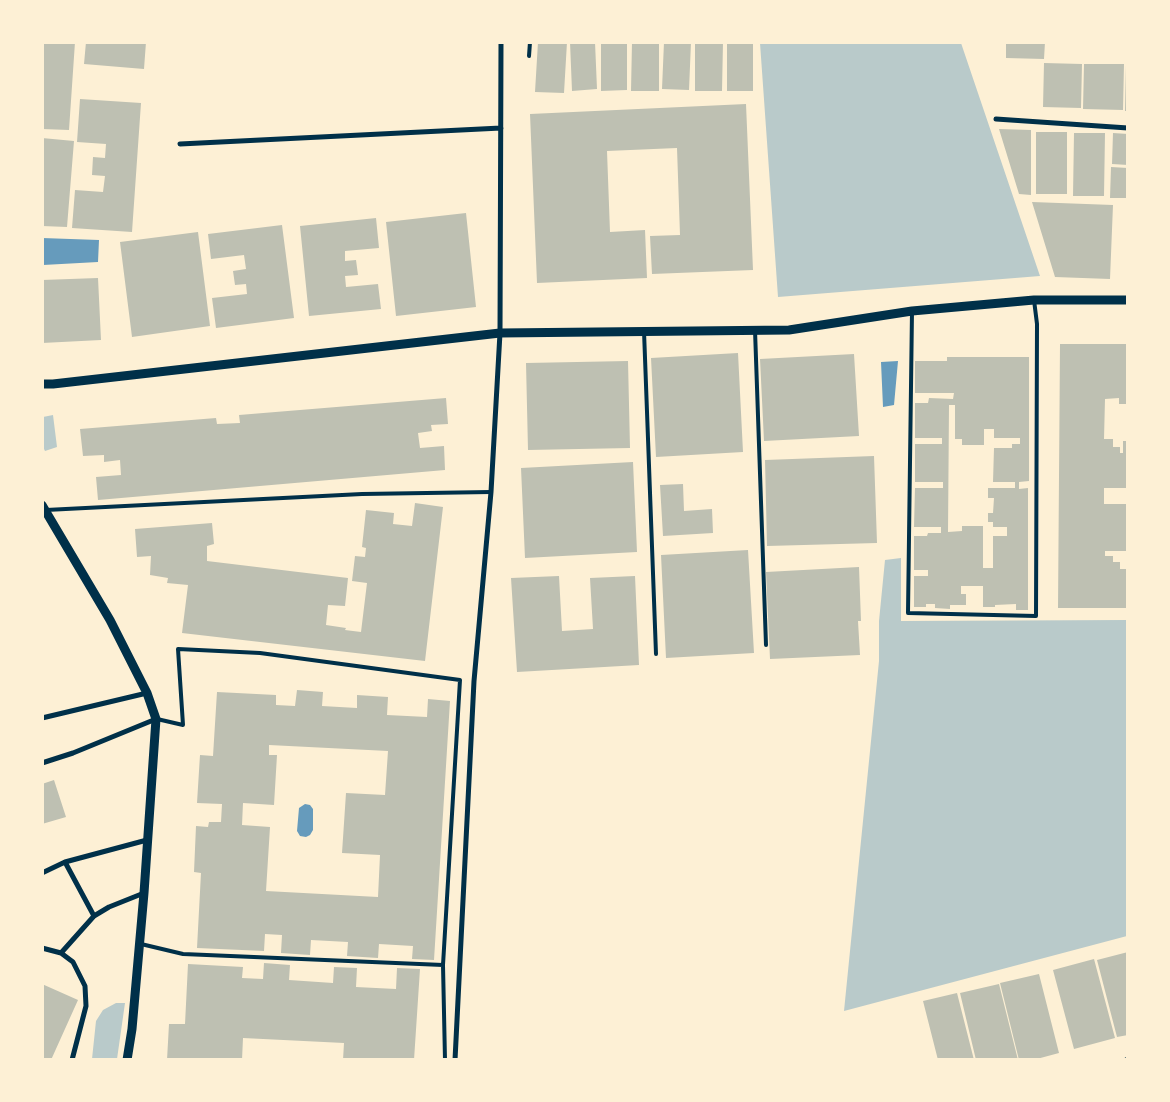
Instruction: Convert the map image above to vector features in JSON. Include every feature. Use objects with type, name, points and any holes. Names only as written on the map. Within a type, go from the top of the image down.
[{"type":"street","points":[[455,1060],[474,680],[491,492],[500,333],[502,42]]},
{"type":"street","points":[[996,119],[1128,128]]},
{"type":"street","points":[[180,144],[501,128]]},
{"type":"street","points":[[42,384],[500,333],[789,330],[912,311],[1034,300],[1128,300]]},
{"type":"street","points":[[44,508],[110,620],[147,693],[156,719],[144,893],[132,1029],[127,1060]]},
{"type":"street","points":[[42,718],[147,693]]},
{"type":"street","points":[[42,763],[73,753],[156,719]]},
{"type":"street","points":[[42,873],[65,862],[148,840]]},
{"type":"street","points":[[65,862],[94,916]]},
{"type":"street","points":[[61,953],[94,916],[144,893]]},
{"type":"street","points":[[42,948],[61,953],[74,962],[85,986],[86,1006],[72,1060]]},
{"type":"lane","points":[[529,56],[530,42]]},
{"type":"lane","points":[[912,311],[908,614],[1036,616],[1037,324],[1034,300]]},
{"type":"lane","points":[[755,330],[766,645]]},
{"type":"lane","points":[[644,331],[656,654]]},
{"type":"lane","points":[[44,508],[362,494],[491,492]]},
{"type":"lane","points":[[156,719],[183,725],[178,649],[260,653],[460,680],[443,965],[445,1060]]},
{"type":"lane","points":[[139,943],[183,954],[443,965]]},
{"type":"shaded area","points":[[760,43],[961,43],[1040,276],[778,297]]},
{"type":"shaded area","points":[[53,415],[57,447],[45,451],[43,447],[43,417]]},
{"type":"shaded area","points":[[901,558],[901,621],[1127,620],[1127,936],[844,1011],[879,661],[879,621],[885,560]]},
{"type":"shaded area","points":[[116,1003],[125,1003],[117,1059],[92,1059],[96,1021],[103,1010]]},
{"type":"water","points":[[42,238],[99,240],[98,262],[43,265]]},
{"type":"water","points":[[898,361],[894,405],[883,407],[881,362]]},
{"type":"water","points":[[305,804],[310,805],[313,809],[313,830],[306,837],[300,836],[297,831],[299,808]]},
{"type":"building","points":[[42,42],[75,42],[69,130],[42,129]]},
{"type":"building","points":[[86,42],[146,42],[144,69],[84,64]]},
{"type":"building","points":[[538,42],[567,42],[564,93],[535,92]]},
{"type":"building","points":[[570,42],[595,42],[597,89],[572,91]]},
{"type":"building","points":[[601,42],[627,42],[627,90],[601,91]]},
{"type":"building","points":[[632,42],[659,42],[659,91],[631,91]]},
{"type":"building","points":[[664,42],[691,42],[689,90],[662,89]]},
{"type":"building","points":[[695,42],[723,42],[722,91],[695,91]]},
{"type":"building","points":[[727,42],[753,42],[753,91],[727,91]]},
{"type":"building","points":[[1006,42],[1045,42],[1044,59],[1006,58]]},
{"type":"building","points":[[1044,63],[1082,64],[1081,108],[1043,107]]},
{"type":"building","points":[[1084,64],[1124,64],[1123,110],[1083,109]]},
{"type":"building","points":[[1126,65],[1128,65],[1128,111],[1125,111]]},
{"type":"building","points":[[80,99],[141,103],[132,232],[72,228],[75,190],[103,192],[105,176],[92,175],[93,157],[105,158],[106,144],[77,142]]},
{"type":"building","points":[[746,104],[753,270],[652,274],[650,236],[680,235],[677,148],[607,151],[610,232],[645,230],[647,278],[537,283],[530,114]]},
{"type":"building","points":[[999,129],[1031,130],[1031,195],[1019,194]]},
{"type":"building","points":[[1036,132],[1067,132],[1067,194],[1036,194]]},
{"type":"building","points":[[1074,133],[1105,133],[1104,196],[1073,196]]},
{"type":"building","points":[[1113,133],[1128,134],[1128,165],[1112,164]]},
{"type":"building","points":[[42,138],[74,141],[67,227],[42,226]]},
{"type":"building","points":[[1111,167],[1128,168],[1128,198],[1110,198]]},
{"type":"building","points":[[1032,202],[1113,205],[1110,279],[1055,277]]},
{"type":"building","points":[[466,213],[476,307],[396,316],[386,222]]},
{"type":"building","points":[[376,218],[379,248],[345,251],[345,261],[356,260],[358,275],[345,276],[346,287],[378,284],[381,309],[309,316],[300,226]]},
{"type":"building","points":[[282,225],[294,318],[216,328],[212,298],[247,294],[246,284],[235,285],[233,271],[246,269],[244,255],[211,259],[208,234]]},
{"type":"building","points":[[198,232],[210,326],[132,337],[120,242]]},
{"type":"building","points":[[98,278],[101,340],[42,343],[42,280]]},
{"type":"building","points":[[1060,344],[1128,344],[1128,404],[1119,404],[1119,398],[1105,399],[1104,439],[1113,439],[1113,447],[1120,447],[1120,453],[1123,453],[1123,441],[1128,441],[1128,488],[1104,488],[1104,504],[1128,504],[1128,551],[1105,551],[1105,556],[1113,556],[1113,562],[1120,562],[1120,569],[1128,569],[1128,608],[1058,608]]},
{"type":"building","points":[[738,353],[743,452],[656,457],[651,358]]},
{"type":"building","points":[[854,354],[859,436],[764,441],[760,359]]},
{"type":"building","points":[[947,357],[1029,357],[1029,481],[1019,482],[1019,489],[1028,488],[1028,610],[1016,610],[1016,604],[983,607],[983,586],[961,586],[961,594],[966,594],[966,605],[950,605],[950,609],[935,608],[935,604],[926,604],[926,607],[914,607],[914,576],[928,576],[928,570],[914,570],[914,536],[941,533],[941,527],[914,527],[915,488],[943,488],[943,482],[915,482],[915,444],[942,444],[942,438],[915,438],[915,403],[928,403],[929,398],[953,399],[954,393],[915,393],[915,361],[947,361]],"holes":[[[949,405],[955,405],[955,439],[962,439],[962,445],[984,445],[984,429],[994,429],[994,438],[1020,438],[1020,444],[1012,444],[1012,448],[994,448],[993,482],[1015,482],[1015,488],[988,488],[988,498],[994,498],[993,513],[988,513],[988,522],[993,522],[993,527],[1007,527],[1007,536],[993,536],[993,568],[983,568],[983,526],[962,526],[962,531],[948,532]]]},
{"type":"building","points":[[628,361],[630,448],[528,450],[526,363]]},
{"type":"building","points":[[446,398],[448,424],[431,425],[432,431],[418,433],[420,448],[444,446],[445,470],[98,500],[96,477],[121,475],[120,460],[104,462],[104,455],[83,456],[80,429],[216,418],[217,424],[240,423],[239,415]]},
{"type":"building","points":[[874,456],[877,543],[767,546],[765,460]]},
{"type":"building","points":[[633,462],[637,552],[525,558],[521,468]]},
{"type":"building","points":[[683,484],[684,511],[712,509],[713,533],[663,536],[660,485]]},
{"type":"building","points":[[415,503],[443,507],[425,661],[182,633],[188,585],[167,583],[168,578],[150,575],[151,556],[137,557],[135,529],[212,523],[214,544],[207,546],[207,561],[348,578],[345,606],[328,605],[326,625],[361,632],[367,583],[352,581],[355,556],[365,557],[366,548],[362,547],[366,510],[394,513],[393,524],[412,526]]},
{"type":"building","points":[[748,550],[754,653],[666,658],[661,555]]},
{"type":"building","points":[[859,567],[861,621],[858,621],[860,655],[770,659],[766,572]]},
{"type":"building","points":[[559,576],[562,631],[593,629],[590,578],[635,576],[639,665],[517,672],[511,578]]},
{"type":"building","points":[[297,690],[323,692],[322,706],[357,708],[357,695],[388,697],[387,715],[427,717],[428,699],[450,701],[434,960],[412,959],[413,946],[379,944],[378,958],[347,956],[348,942],[311,940],[310,955],[281,953],[282,935],[265,934],[264,951],[197,948],[201,873],[194,872],[196,826],[208,827],[209,822],[221,822],[222,804],[197,803],[200,755],[213,756],[217,692],[276,695],[276,705],[295,706]],"holes":[[[269,745],[388,751],[385,795],[346,793],[342,853],[380,855],[378,897],[266,891],[270,827],[242,825],[243,803],[274,805],[277,755],[269,755]]]},
{"type":"building","points":[[54,780],[66,817],[42,824],[42,784]]},
{"type":"building","points":[[1128,952],[1128,1035],[1117,1037],[1097,960]]},
{"type":"building","points":[[1094,959],[1115,1038],[1074,1049],[1053,970]]},
{"type":"building","points":[[264,963],[290,965],[289,980],[333,983],[334,967],[357,968],[356,987],[396,989],[397,968],[420,969],[414,1060],[343,1060],[344,1043],[243,1038],[242,1060],[167,1060],[169,1024],[185,1024],[188,964],[243,967],[242,978],[263,979]]},
{"type":"building","points":[[1039,974],[1059,1053],[1033,1060],[1019,1060],[1000,983]]},
{"type":"building","points":[[42,984],[78,1000],[51,1060],[42,1060]]},
{"type":"building","points":[[999,984],[1018,1060],[976,1060],[960,993]]},
{"type":"building","points":[[957,993],[974,1060],[938,1060],[923,1001]]}]
